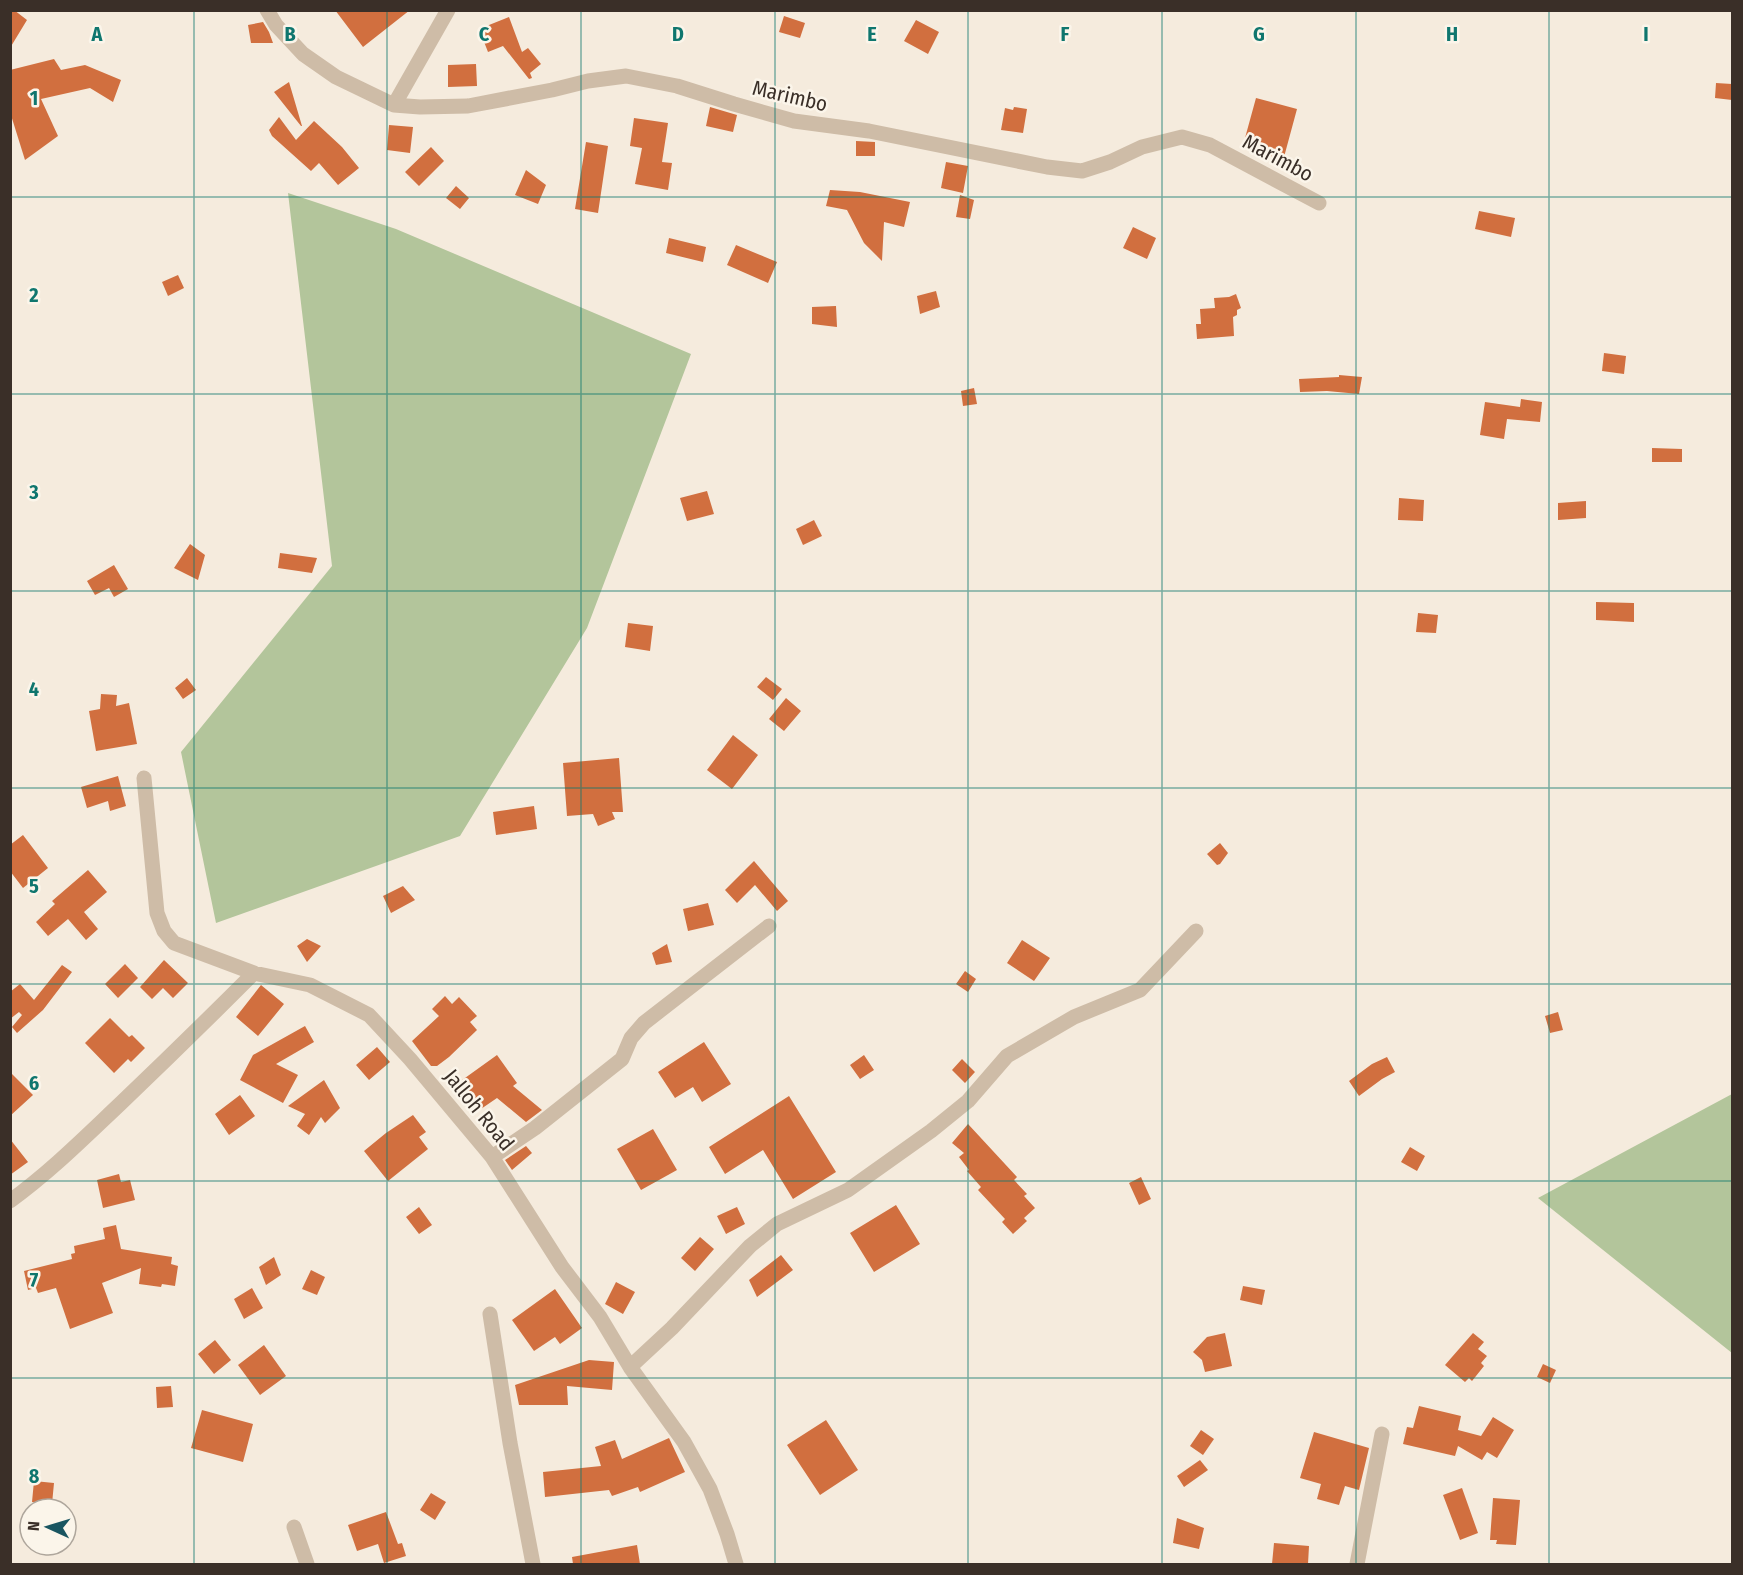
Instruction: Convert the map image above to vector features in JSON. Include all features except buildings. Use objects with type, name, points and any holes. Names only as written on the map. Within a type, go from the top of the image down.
[{"type":"street","name":"Marimbo","points":[[267,10],[276,25],[303,54],[336,77],[394,105],[468,106],[588,81],[626,76],[677,86],[794,122],[869,131],[1047,167],[1082,171],[1110,162],[1142,147],[1182,137],[1210,145],[1319,203]]},
{"type":"street","points":[[394,105],[448,10]]},
{"type":"street","name":"Jalloh Road","points":[[144,778],[158,913],[164,931],[174,943],[254,972],[310,985],[369,1015],[410,1059],[492,1157],[562,1267],[600,1317],[630,1367],[684,1442],[710,1489],[736,1564]]},
{"type":"street","points":[[492,1157],[536,1128],[622,1059],[631,1038],[644,1023],[769,926]]},
{"type":"street","points":[[630,1367],[672,1328],[750,1246],[777,1224],[848,1190],[931,1131],[968,1101],[1007,1056],[1074,1017],[1140,990],[1196,931]]},
{"type":"street","points":[[10,1201],[37,1182],[72,1151],[199,1029],[254,972]]},
{"type":"street","points":[[490,1314],[510,1443],[533,1564]]},
{"type":"street","points":[[1357,1564],[1382,1434]]},
{"type":"street","points":[[294,1527],[308,1564]]},
{"type":"green space","points":[[288,193],[396,229],[691,354],[587,628],[460,836],[216,923],[181,752],[332,566]]},
{"type":"green space","points":[[1732,1094],[1732,1353],[1538,1198]]}]
